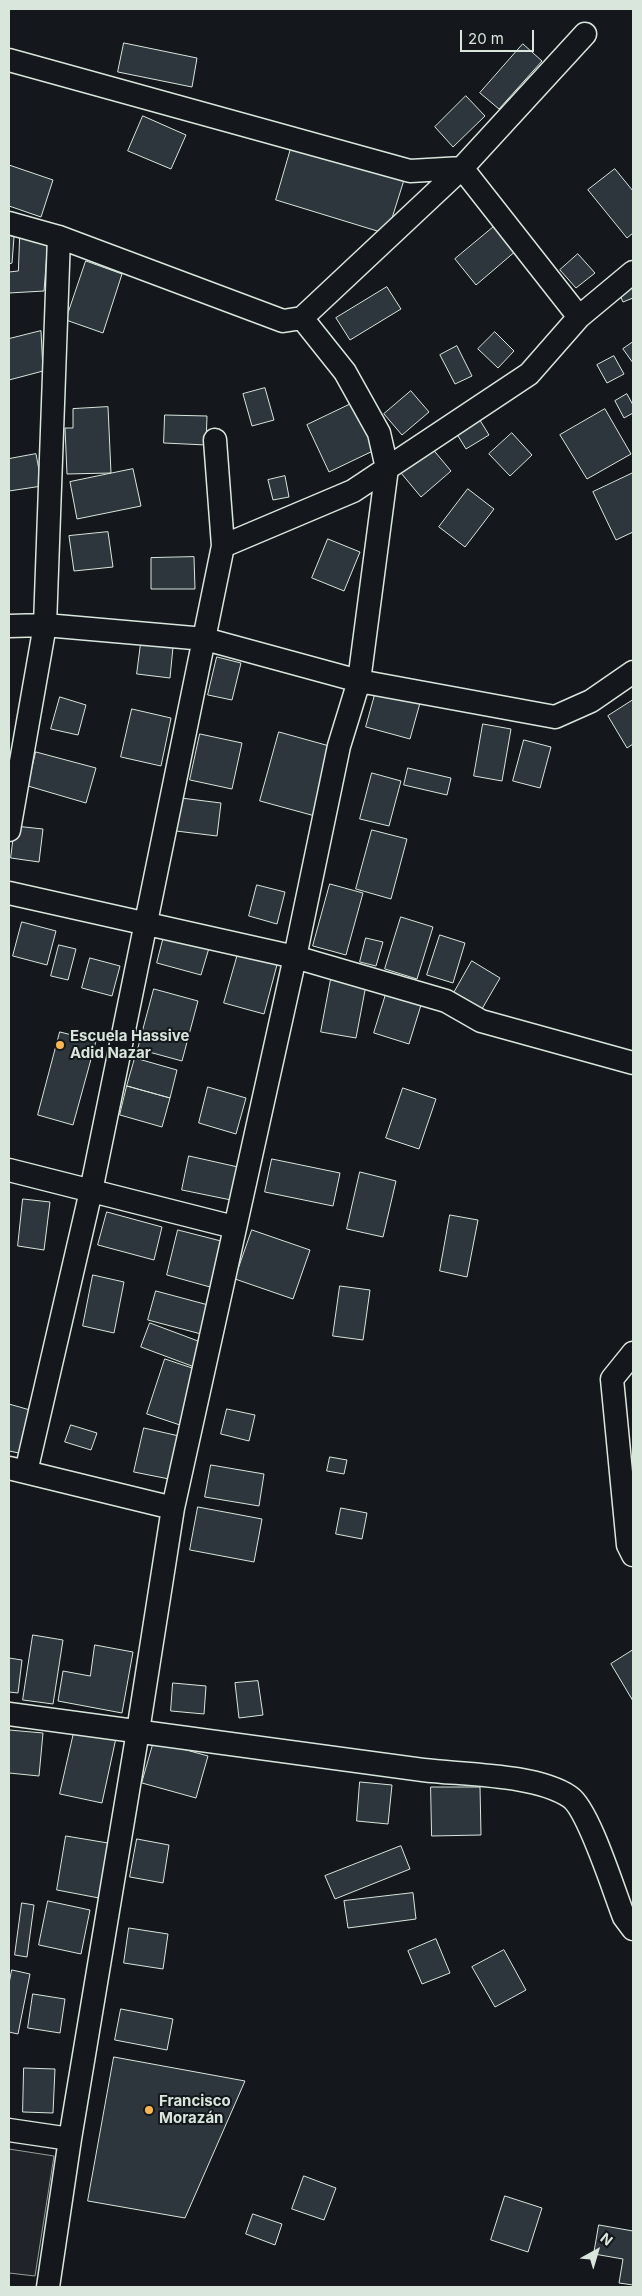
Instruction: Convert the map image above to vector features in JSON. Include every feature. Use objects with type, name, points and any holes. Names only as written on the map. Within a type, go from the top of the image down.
[{"type":"street","points":[[9,223],[59,237],[283,320],[302,318],[462,168],[585,34]]},
{"type":"street","points":[[9,60],[410,170],[462,168]]},
{"type":"street","points":[[462,168],[579,317]]},
{"type":"street","points":[[9,830],[45,626],[59,237]]},
{"type":"street","points":[[223,546],[353,491],[529,374],[579,317],[633,272]]},
{"type":"street","points":[[48,2287],[70,2139],[173,1508],[295,957],[339,746],[359,681],[387,468],[379,433],[345,372],[302,318]]},
{"type":"street","points":[[173,1508],[17,1470],[91,1191],[223,546],[215,440]]},
{"type":"street","points":[[9,626],[45,626],[205,639],[359,681],[555,717],[591,701],[633,672]]},
{"type":"street","points":[[9,893],[295,957],[446,1001],[481,1021],[633,1063]]},
{"type":"street","points":[[9,1170],[234,1227]]},
{"type":"street","points":[[633,1353],[612,1379],[628,1545],[633,1555]]},
{"type":"street","points":[[9,1714],[425,1770],[527,1781],[550,1786],[572,1798],[584,1815],[624,1917],[633,1929]]},
{"type":"street","points":[[9,2130],[70,2139]]},
{"type":"shaded area","points":[[9,2149],[54,2156],[35,2276],[9,2273]]},
{"type":"building","points":[[124,43],[197,58],[192,87],[118,72]]},
{"type":"building","points":[[523,44],[542,61],[499,109],[480,93]]},
{"type":"building","points":[[466,96],[485,116],[453,147],[435,127]]},
{"type":"building","points":[[143,116],[186,135],[171,169],[128,151]]},
{"type":"building","points":[[292,145],[404,180],[387,234],[276,200]]},
{"type":"building","points":[[9,165],[53,180],[41,217],[9,206]]},
{"type":"building","points":[[615,169],[633,191],[633,233],[627,238],[588,190]]},
{"type":"building","points":[[496,225],[517,250],[476,285],[455,259]]},
{"type":"building","points":[[9,235],[14,237],[12,263],[9,264]]},
{"type":"building","points":[[20,238],[48,239],[44,291],[9,293],[9,272],[18,271]]},
{"type":"building","points":[[578,254],[595,273],[576,288],[560,270]]},
{"type":"building","points":[[86,261],[122,274],[103,333],[66,320]]},
{"type":"building","points":[[633,279],[633,298],[623,302],[616,286]]},
{"type":"building","points":[[387,287],[401,309],[350,340],[336,318]]},
{"type":"building","points":[[41,331],[43,371],[9,380],[9,339]]},
{"type":"building","points":[[495,332],[514,351],[498,368],[478,349]]},
{"type":"building","points":[[633,342],[633,363],[623,349]]},
{"type":"building","points":[[457,346],[472,376],[455,384],[440,355]]},
{"type":"building","points":[[614,356],[624,374],[607,383],[597,365]]},
{"type":"building","points":[[265,388],[274,420],[252,426],[243,394]]},
{"type":"building","points":[[411,391],[429,412],[402,435],[384,414]]},
{"type":"building","points":[[627,394],[633,405],[633,413],[624,418],[615,401]]},
{"type":"building","points":[[355,402],[377,449],[329,472],[307,425]]},
{"type":"building","points":[[108,407],[111,473],[67,474],[65,428],[73,428],[73,409]]},
{"type":"building","points":[[605,409],[631,454],[587,479],[560,435]]},
{"type":"building","points":[[165,415],[207,416],[206,445],[164,443]]},
{"type":"building","points":[[478,417],[489,435],[466,449],[455,431]]},
{"type":"building","points":[[512,433],[532,455],[510,476],[489,454]]},
{"type":"building","points":[[431,447],[451,471],[421,497],[401,473]]},
{"type":"building","points":[[36,454],[42,486],[9,491],[9,459]]},
{"type":"building","points":[[133,469],[141,506],[77,519],[70,482]]},
{"type":"building","points":[[633,473],[633,532],[616,540],[593,492]]},
{"type":"building","points":[[285,476],[289,497],[273,500],[268,480]]},
{"type":"building","points":[[468,489],[494,509],[465,547],[439,527]]},
{"type":"building","points":[[108,532],[113,567],[74,571],[69,536]]},
{"type":"building","points":[[328,539],[360,552],[344,591],[312,578]]},
{"type":"building","points":[[194,557],[195,589],[151,589],[151,558]]},
{"type":"building","points":[[141,643],[173,647],[170,678],[137,674]]},
{"type":"building","points":[[217,657],[241,663],[232,700],[208,695]]},
{"type":"building","points":[[376,691],[420,703],[410,739],[366,727]]},
{"type":"building","points":[[60,697],[86,705],[78,735],[51,729]]},
{"type":"building","points":[[633,700],[633,744],[627,748],[608,716]]},
{"type":"building","points":[[132,709],[171,718],[161,766],[121,757]]},
{"type":"building","points":[[483,724],[511,729],[502,781],[474,776]]},
{"type":"building","points":[[279,732],[333,747],[315,816],[260,801]]},
{"type":"building","points":[[200,734],[242,743],[232,789],[190,780]]},
{"type":"building","points":[[524,740],[551,747],[540,788],[513,781]]},
{"type":"building","points":[[36,752],[96,768],[86,803],[28,786]]},
{"type":"building","points":[[408,768],[451,778],[447,795],[404,785]]},
{"type":"building","points":[[372,773],[401,781],[389,826],[360,819]]},
{"type":"building","points":[[181,798],[221,803],[217,836],[176,831]]},
{"type":"building","points":[[15,826],[43,829],[39,862],[11,858]]},
{"type":"building","points":[[372,830],[407,839],[391,899],[356,889]]},
{"type":"building","points":[[330,884],[363,893],[346,955],[313,946]]},
{"type":"building","points":[[257,885],[285,892],[277,924],[249,916]]},
{"type":"building","points":[[401,917],[433,927],[417,979],[385,969]]},
{"type":"building","points":[[22,922],[56,931],[47,965],[13,956]]},
{"type":"building","points":[[440,935],[465,943],[453,983],[427,975]]},
{"type":"building","points":[[164,936],[209,948],[201,975],[157,963]]},
{"type":"building","points":[[366,938],[383,942],[376,966],[360,962]]},
{"type":"building","points":[[59,945],[76,949],[68,980],[51,976]]},
{"type":"building","points":[[239,950],[278,961],[264,1014],[224,1003]]},
{"type":"building","points":[[90,958],[120,966],[112,996],[82,988]]},
{"type":"building","points":[[472,961],[500,978],[479,1014],[451,998]]},
{"type":"building","points":[[331,979],[366,985],[356,1038],[321,1032]]},
{"type":"building","points":[[154,989],[198,1001],[182,1061],[138,1049]]},
{"type":"building","points":[[386,994],[421,1005],[409,1044],[374,1033]]},
{"type":"building","points":[[60,1032],[96,1041],[73,1125],[38,1115]]},
{"type":"building","points":[[135,1058],[177,1070],[170,1098],[127,1086]]},
{"type":"building","points":[[127,1086],[170,1098],[162,1127],[120,1115]]},
{"type":"building","points":[[208,1087],[246,1098],[236,1134],[199,1123]]},
{"type":"building","points":[[403,1088],[436,1099],[419,1149],[386,1138]]},
{"type":"building","points":[[189,1156],[238,1167],[231,1200],[182,1190]]},
{"type":"building","points":[[272,1159],[340,1173],[333,1206],[265,1192]]},
{"type":"building","points":[[360,1172],[396,1181],[383,1237],[347,1229]]},
{"type":"building","points":[[23,1199],[50,1202],[44,1250],[18,1246]]},
{"type":"building","points":[[107,1212],[162,1227],[154,1260],[98,1245]]},
{"type":"building","points":[[450,1215],[478,1220],[467,1277],[440,1271]]},
{"type":"building","points":[[178,1230],[221,1241],[210,1287],[167,1275]]},
{"type":"building","points":[[252,1230],[310,1250],[293,1299],[235,1279]]},
{"type":"building","points":[[93,1275],[124,1282],[114,1333],[83,1326]]},
{"type":"building","points":[[340,1286],[370,1290],[363,1340],[333,1336]]},
{"type":"building","points":[[156,1291],[212,1306],[205,1335],[148,1320]]},
{"type":"building","points":[[150,1323],[206,1344],[197,1368],[141,1347]]},
{"type":"building","points":[[165,1359],[198,1370],[180,1425],[147,1414]]},
{"type":"building","points":[[9,1404],[30,1410],[19,1453],[9,1451]]},
{"type":"building","points":[[227,1409],[255,1415],[249,1441],[221,1434]]},
{"type":"building","points":[[71,1425],[97,1433],[91,1450],[65,1442]]},
{"type":"building","points":[[144,1428],[179,1436],[169,1479],[134,1472]]},
{"type":"building","points":[[330,1457],[347,1460],[344,1474],[327,1471]]},
{"type":"building","points":[[211,1465],[264,1474],[259,1506],[205,1497]]},
{"type":"building","points":[[198,1507],[262,1519],[254,1562],[190,1550]]},
{"type":"building","points":[[341,1508],[367,1513],[362,1539],[336,1534]]},
{"type":"building","points":[[33,1635],[63,1640],[53,1704],[23,1700]]},
{"type":"building","points":[[95,1645],[133,1652],[122,1713],[58,1701],[63,1671],[90,1676]]},
{"type":"building","points":[[633,1650],[633,1701],[611,1664]]},
{"type":"building","points":[[9,1658],[22,1660],[18,1693],[9,1692]]},
{"type":"building","points":[[258,1681],[263,1715],[239,1718],[235,1683]]},
{"type":"building","points":[[173,1683],[206,1686],[204,1714],[171,1711]]},
{"type":"building","points":[[75,1728],[116,1738],[102,1803],[60,1794]]},
{"type":"building","points":[[9,1730],[43,1733],[39,1776],[9,1773]]},
{"type":"building","points":[[154,1741],[208,1756],[196,1798],[142,1783]]},
{"type":"building","points":[[360,1782],[392,1785],[388,1824],[357,1821]]},
{"type":"building","points":[[431,1787],[480,1787],[481,1835],[432,1836]]},
{"type":"building","points":[[66,1836],[108,1843],[99,1898],[57,1890]]},
{"type":"building","points":[[137,1839],[169,1845],[163,1883],[130,1877]]},
{"type":"building","points":[[401,1846],[410,1869],[335,1899],[325,1876]]},
{"type":"building","points":[[413,1893],[416,1919],[348,1928],[344,1901]]},
{"type":"building","points":[[48,1901],[90,1910],[81,1954],[39,1945]]},
{"type":"building","points":[[22,1903],[34,1905],[27,1957],[15,1955]]},
{"type":"building","points":[[129,1928],[168,1934],[163,1969],[124,1963]]},
{"type":"building","points":[[436,1939],[450,1973],[422,1984],[408,1951]]},
{"type":"building","points":[[504,1950],[526,1990],[495,2007],[472,1967]]},
{"type":"building","points":[[12,1970],[30,1974],[18,2034],[9,2032],[9,1984]]},
{"type":"building","points":[[33,1994],[65,1999],[60,2033],[28,2028]]},
{"type":"building","points":[[121,2009],[173,2019],[167,2050],[115,2040]]},
{"type":"building","points":[[114,2057],[245,2081],[185,2218],[88,2201]]},
{"type":"building","points":[[24,2068],[55,2069],[53,2113],[23,2112]]},
{"type":"building","points":[[304,2176],[336,2188],[324,2220],[292,2209]]},
{"type":"building","points":[[505,2196],[542,2208],[528,2252],[491,2240]]},
{"type":"building","points":[[253,2214],[282,2224],[275,2245],[246,2234]]},
{"type":"building","points":[[599,2225],[633,2231],[633,2285],[619,2283],[623,2259],[594,2254]]},
{"type":"place","name":"Escuela Hassive Adid Nazar","points":[[60,1045]]},
{"type":"place","name":"Francisco Morazán","points":[[149,2110]]}]
